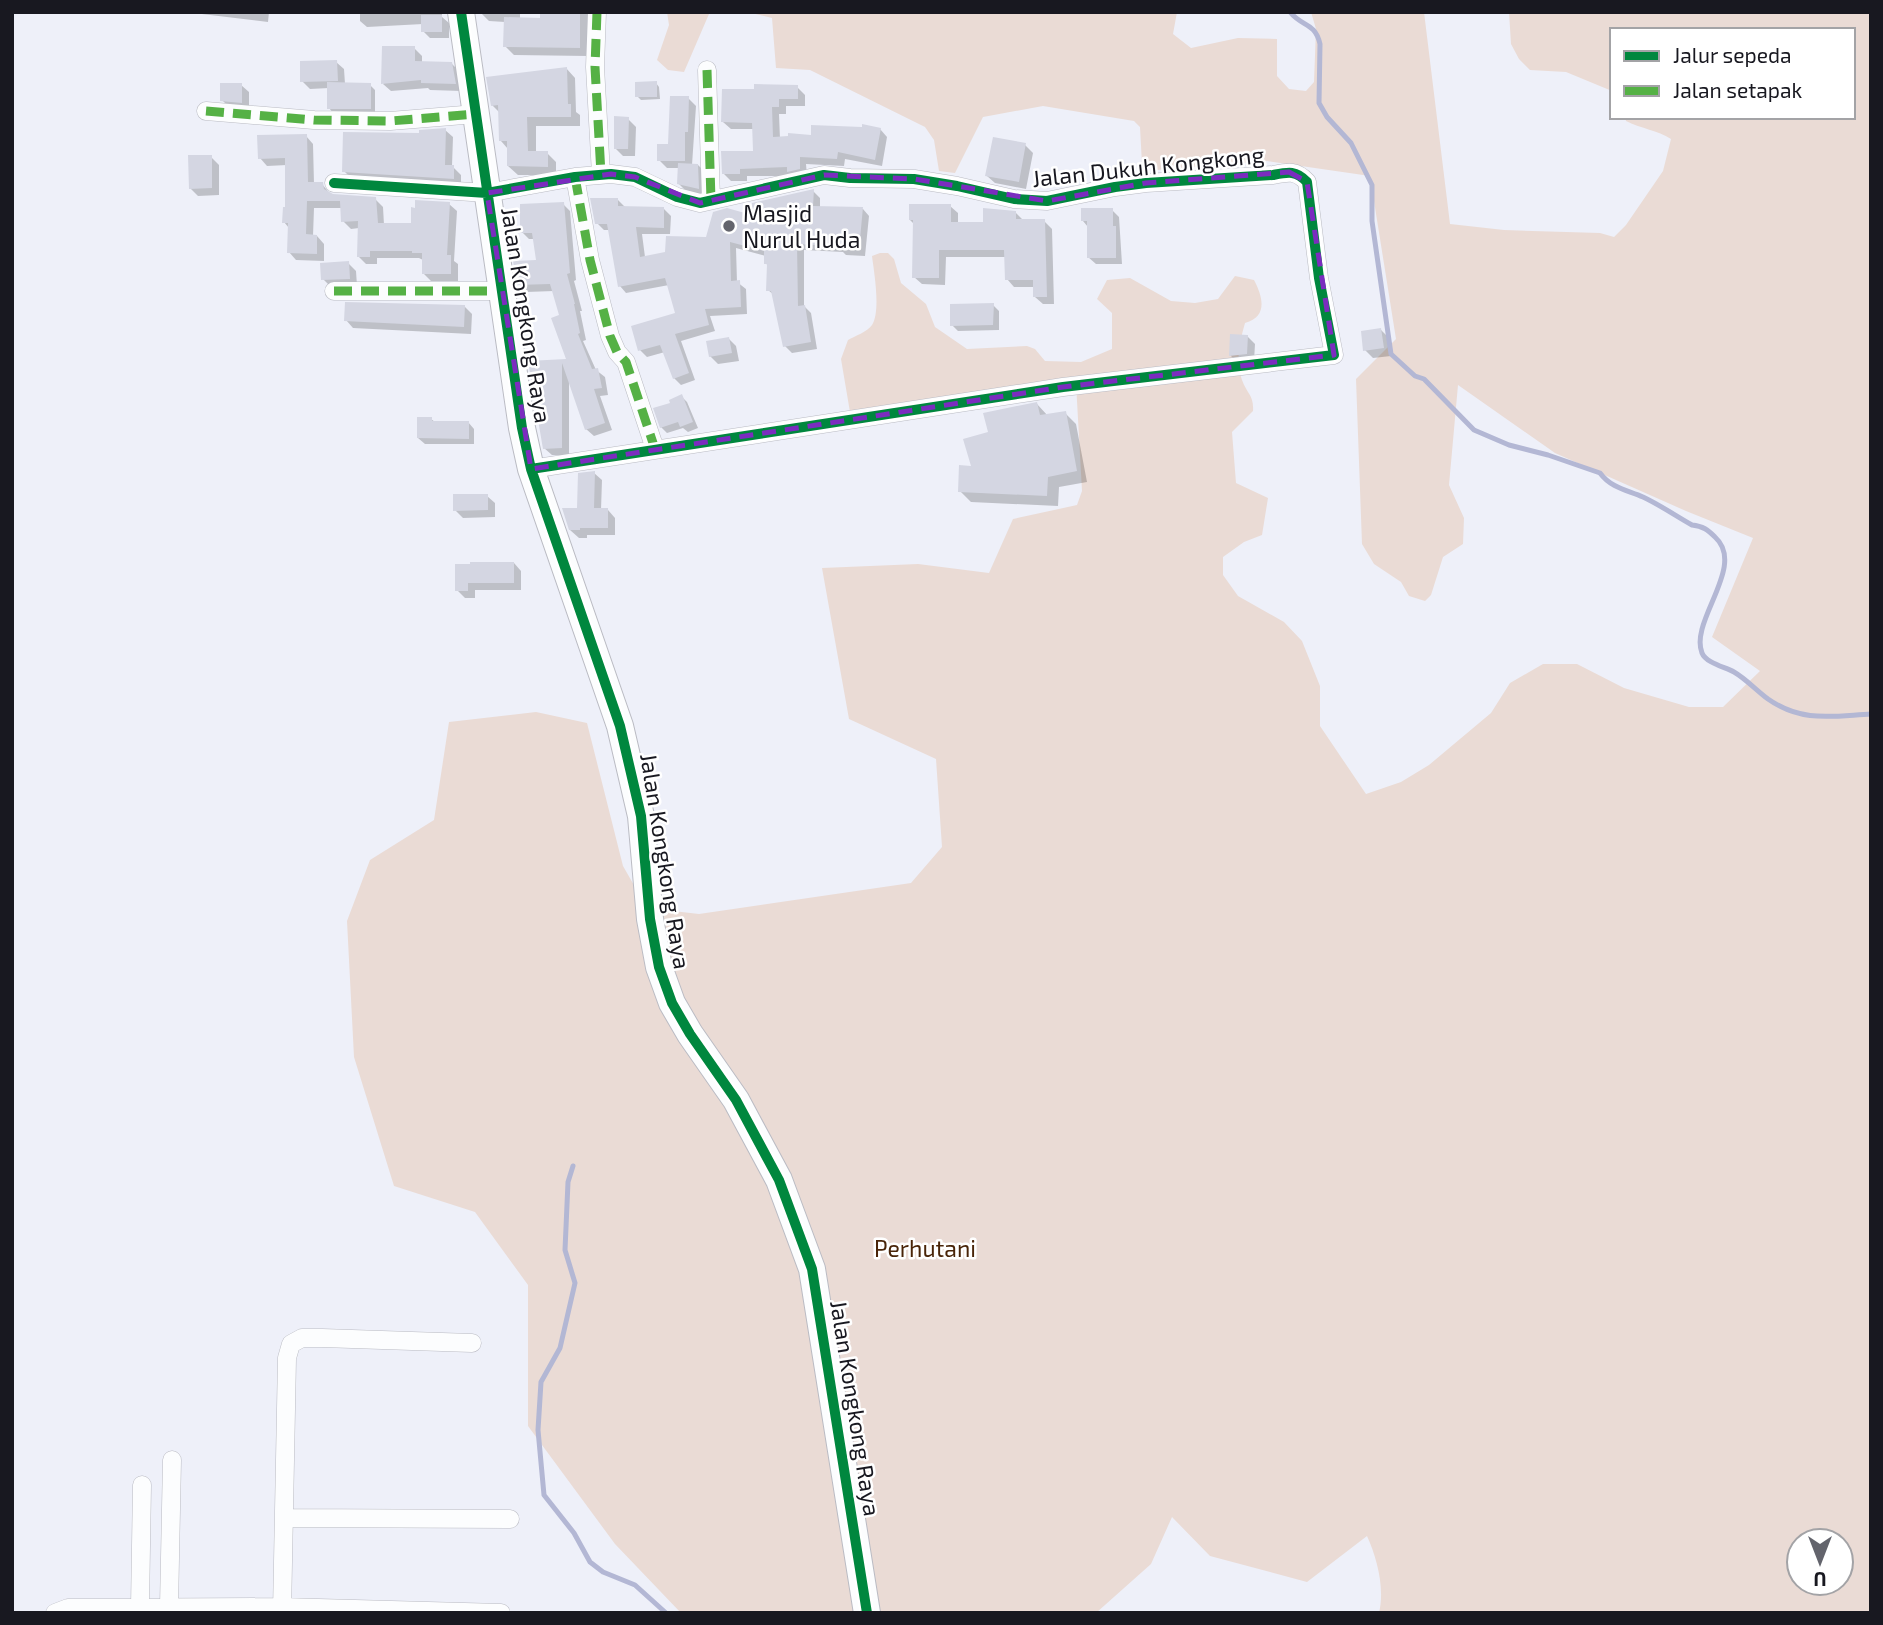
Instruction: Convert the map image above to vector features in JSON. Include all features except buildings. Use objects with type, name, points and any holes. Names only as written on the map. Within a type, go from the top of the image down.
[{"type":"street","name":"Jalan Kongkong Raya","points":[[461,12],[522,428],[531,469],[631,765],[641,816],[650,919],[659,967],[672,1003],[736,1100],[779,1180],[813,1269],[867,1613]]},
{"type":"street","points":[[597,12],[595,67],[601,174]]},
{"type":"street","points":[[707,70],[711,200]]},
{"type":"street","points":[[206,111],[314,120],[390,121],[476,114]]},
{"type":"street","name":"Jalan Dukuh Kongkong","points":[[334,183],[487,193],[601,174],[635,177],[687,201],[699,203],[824,175],[914,179],[1014,199],[1047,201],[1125,186],[1289,172],[1299,173],[1307,182],[1319,278],[1334,355],[1063,387],[655,449]]},
{"type":"street","points":[[531,469],[655,449],[626,362],[617,352],[610,336],[590,260],[575,177]]},
{"type":"street","points":[[334,291],[502,291]]},
{"type":"street","points":[[282,1610],[287,1358],[291,1344],[302,1338],[472,1343]]},
{"type":"street","points":[[169,1608],[172,1460]]},
{"type":"street","points":[[140,1607],[142,1485]]},
{"type":"street","points":[[284,1518],[510,1519]]},
{"type":"street","points":[[55,1613],[68,1608],[140,1607],[501,1613]]},
{"type":"highlighted area","points":[[1289,172],[1307,182],[1334,355],[1063,387],[531,469],[487,193],[611,174],[635,177],[700,203],[824,175],[914,179],[1047,201],[1146,183]]},
{"type":"green space","points":[[667,12],[711,12],[684,72],[668,70],[657,60],[669,25]]},
{"type":"green space","name":"Perhutani","points":[[747,12],[1177,12],[1173,34],[1191,48],[1238,38],[1277,39],[1277,76],[1289,89],[1306,91],[1314,82],[1316,29],[1311,12],[1424,12],[1450,224],[1504,230],[1600,233],[1614,237],[1626,225],[1663,171],[1671,139],[1626,119],[1855,119],[1855,28],[1610,28],[1610,90],[1566,72],[1530,70],[1519,59],[1511,44],[1509,12],[1871,12],[1871,1613],[1379,1613],[1379,1573],[1367,1536],[1307,1582],[1210,1556],[1172,1517],[1151,1564],[1096,1613],[681,1613],[615,1544],[528,1426],[528,1285],[475,1212],[394,1186],[354,1057],[347,921],[370,860],[434,820],[449,722],[536,712],[587,723],[623,866],[647,908],[699,914],[911,883],[942,847],[936,759],[849,719],[822,568],[918,564],[989,573],[1013,519],[1077,505],[1082,491],[1076,383],[851,418],[841,359],[848,340],[867,330],[875,319],[876,291],[872,256],[888,253],[894,259],[901,283],[926,304],[935,327],[967,349],[1027,346],[1035,349],[1045,361],[1081,362],[1112,349],[1112,313],[1097,299],[1107,280],[1130,278],[1171,301],[1195,303],[1218,299],[1235,276],[1254,280],[1260,293],[1261,306],[1257,316],[1245,323],[1239,358],[1240,373],[1251,398],[1253,411],[1232,432],[1236,483],[1268,498],[1262,535],[1244,542],[1223,557],[1223,575],[1238,596],[1284,622],[1302,641],[1320,686],[1320,726],[1366,794],[1401,782],[1429,765],[1491,713],[1510,683],[1543,664],[1577,664],[1624,688],[1689,707],[1723,707],[1760,671],[1712,637],[1753,538],[1555,453],[1458,385],[1449,485],[1464,518],[1463,544],[1443,557],[1431,595],[1425,601],[1409,596],[1401,582],[1374,564],[1362,544],[1356,379],[1396,339],[1370,176],[1267,161],[1157,170],[1142,164],[1140,127],[1134,121],[1043,106],[983,117],[955,173],[939,171],[934,140],[925,127],[810,70],[776,68],[772,18]]},
{"type":"waterway","points":[[1290,12],[1318,37],[1319,103],[1327,117],[1351,143],[1372,185],[1372,221],[1391,354],[1415,376],[1424,379],[1474,430],[1509,445],[1600,473],[1614,485],[1649,500],[1715,537],[1723,549],[1725,563],[1700,640],[1702,653],[1707,659],[1734,672],[1768,699],[1793,712],[1818,716],[1871,714]]},
{"type":"waterway","points":[[573,1166],[568,1182],[565,1250],[575,1283],[560,1348],[541,1382],[538,1430],[544,1495],[574,1533],[590,1562],[603,1572],[635,1585],[666,1613]]},
{"type":"marked path","points":[[597,12],[595,67],[601,174]]},
{"type":"marked path","points":[[707,70],[711,200]]},
{"type":"marked path","points":[[206,111],[314,120],[390,121],[476,114]]},
{"type":"marked path","points":[[575,177],[590,260],[610,336],[617,352],[626,362],[655,449]]},
{"type":"marked path","points":[[334,291],[502,291]]},
{"type":"cycle path","points":[[461,12],[522,428],[531,469],[620,726],[641,816],[650,919],[659,967],[672,1003],[736,1100],[779,1180],[812,1269],[867,1613]]},
{"type":"cycle path","points":[[334,183],[487,193],[575,177],[611,174],[635,177],[677,197],[700,203],[824,175],[914,179],[1014,199],[1047,201],[1146,183],[1287,173],[1299,175],[1307,182],[1319,278],[1334,355],[1063,387],[531,469]]},
{"type":"place","name":"Masjid Nurul Huda","points":[[729,226]]}]
